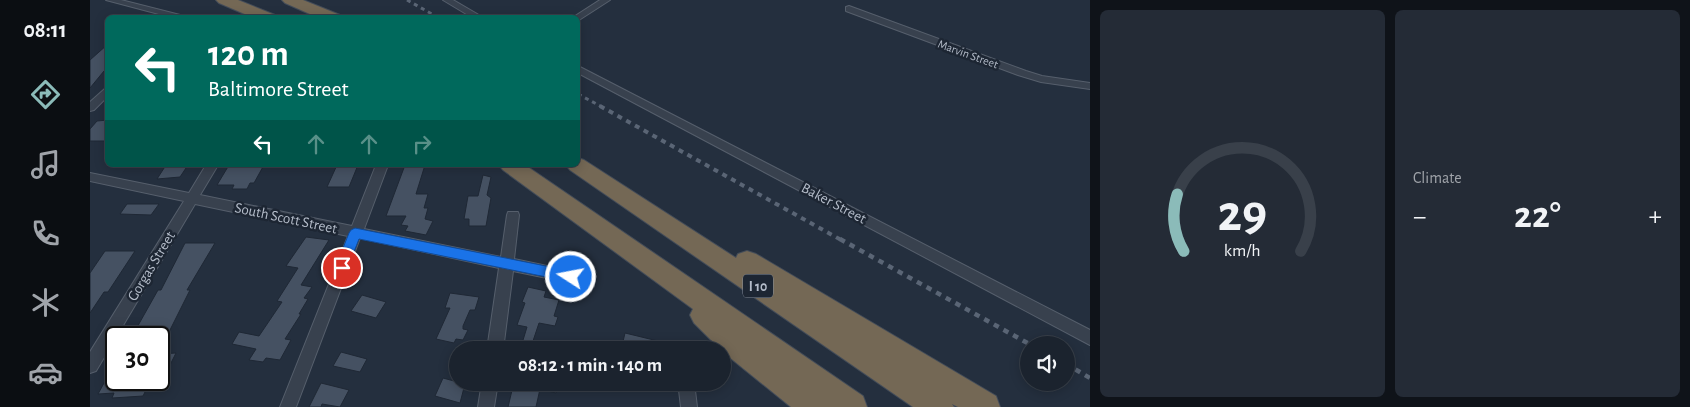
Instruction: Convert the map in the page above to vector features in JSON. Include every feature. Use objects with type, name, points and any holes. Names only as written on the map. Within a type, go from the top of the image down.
[{"type":"highway","points":[[224,0],[262,15]]},
{"type":"highway","points":[[290,0],[327,15]]},
{"type":"highway","points":[[513,167],[852,407]]},
{"type":"highway","name":"I 10","points":[[580,167],[939,407]]},
{"type":"highway","points":[[680,234],[742,258],[985,407]]},
{"type":"highway","points":[[648,262],[733,343],[814,407]]},
{"type":"street","points":[[110,0],[168,15]]},
{"type":"street","points":[[447,0],[474,15]]},
{"type":"street","points":[[580,16],[606,0]]},
{"type":"street","name":"Marvin Street","points":[[849,9],[1022,73],[1041,79],[1090,86]]},
{"type":"street","name":"Baker Street","points":[[580,70],[1090,338]]},
{"type":"street","points":[[90,108],[105,91]]},
{"type":"street","name":"Gorgas Street","points":[[90,366],[211,167]]},
{"type":"street","points":[[288,407],[381,167]]},
{"type":"street","name":"South Scott Street","points":[[90,177],[571,277]]},
{"type":"street","points":[[496,341],[513,215]]},
{"type":"street","points":[[486,407],[489,391]]},
{"type":"street","points":[[687,391],[689,407]]},
{"type":"building","points":[[105,47],[105,71],[90,88],[90,60]]},
{"type":"building","points":[[105,120],[105,141],[90,141],[90,129],[97,121]]},
{"type":"building","points":[[165,167],[187,167],[180,177],[157,179]]},
{"type":"building","points":[[228,167],[263,167],[254,183],[250,183],[247,189],[232,189],[234,185],[217,185]]},
{"type":"building","points":[[336,167],[357,167],[349,187],[327,187]]},
{"type":"building","points":[[404,167],[424,167],[416,194],[428,194],[424,208],[428,208],[425,219],[433,221],[426,235],[405,231],[408,226],[401,225],[406,216],[386,216]]},
{"type":"building","points":[[483,175],[491,177],[487,195],[491,198],[486,226],[469,226],[469,219],[464,219],[468,196],[478,196]]},
{"type":"building","points":[[127,204],[159,204],[151,215],[120,214]]},
{"type":"building","points":[[306,237],[329,240],[301,285],[312,287],[304,298],[308,299],[299,314],[301,314],[285,339],[291,340],[280,360],[266,358],[263,362],[249,360],[256,349],[232,344],[239,332],[259,336],[282,302],[277,301],[298,268],[286,266]]},
{"type":"building","points":[[185,243],[215,243],[187,290],[190,290],[170,330],[170,326],[138,326],[158,290],[161,290]]},
{"type":"building","points":[[105,251],[135,251],[108,292],[104,292],[90,313],[90,273]]},
{"type":"building","points":[[528,287],[546,291],[544,297],[559,300],[554,316],[558,317],[555,326],[539,323],[533,341],[523,341],[527,327],[517,325],[525,303],[522,302]]},
{"type":"building","points":[[450,293],[479,297],[475,310],[470,310],[463,326],[463,329],[468,330],[463,340],[456,339],[449,342],[436,339],[450,308],[445,308]]},
{"type":"building","points":[[362,295],[386,302],[376,318],[351,311]]},
{"type":"building","points":[[625,333],[658,341],[623,341]]},
{"type":"building","points":[[341,352],[367,359],[360,372],[333,366]]},
{"type":"building","points":[[170,353],[176,353],[170,365]]},
{"type":"building","points":[[443,378],[449,380],[449,391],[463,391],[460,403],[435,396]]},
{"type":"building","points":[[105,381],[105,391],[146,391],[143,396],[112,398],[114,393],[98,394]]},
{"type":"building","points":[[321,383],[349,390],[340,407],[322,404],[321,407],[309,407]]},
{"type":"building","points":[[512,391],[540,391],[536,407],[508,407]]},
{"type":"railway","points":[[407,0],[434,15]]},
{"type":"railway","points":[[580,95],[602,107]]},
{"type":"railway","points":[[600,106],[843,241]]},
{"type":"railway","points":[[840,239],[1020,339]]},
{"type":"railway","points":[[1075,369],[1090,378]]},
{"type":"route","points":[[342,268],[355,233],[571,277]]}]
